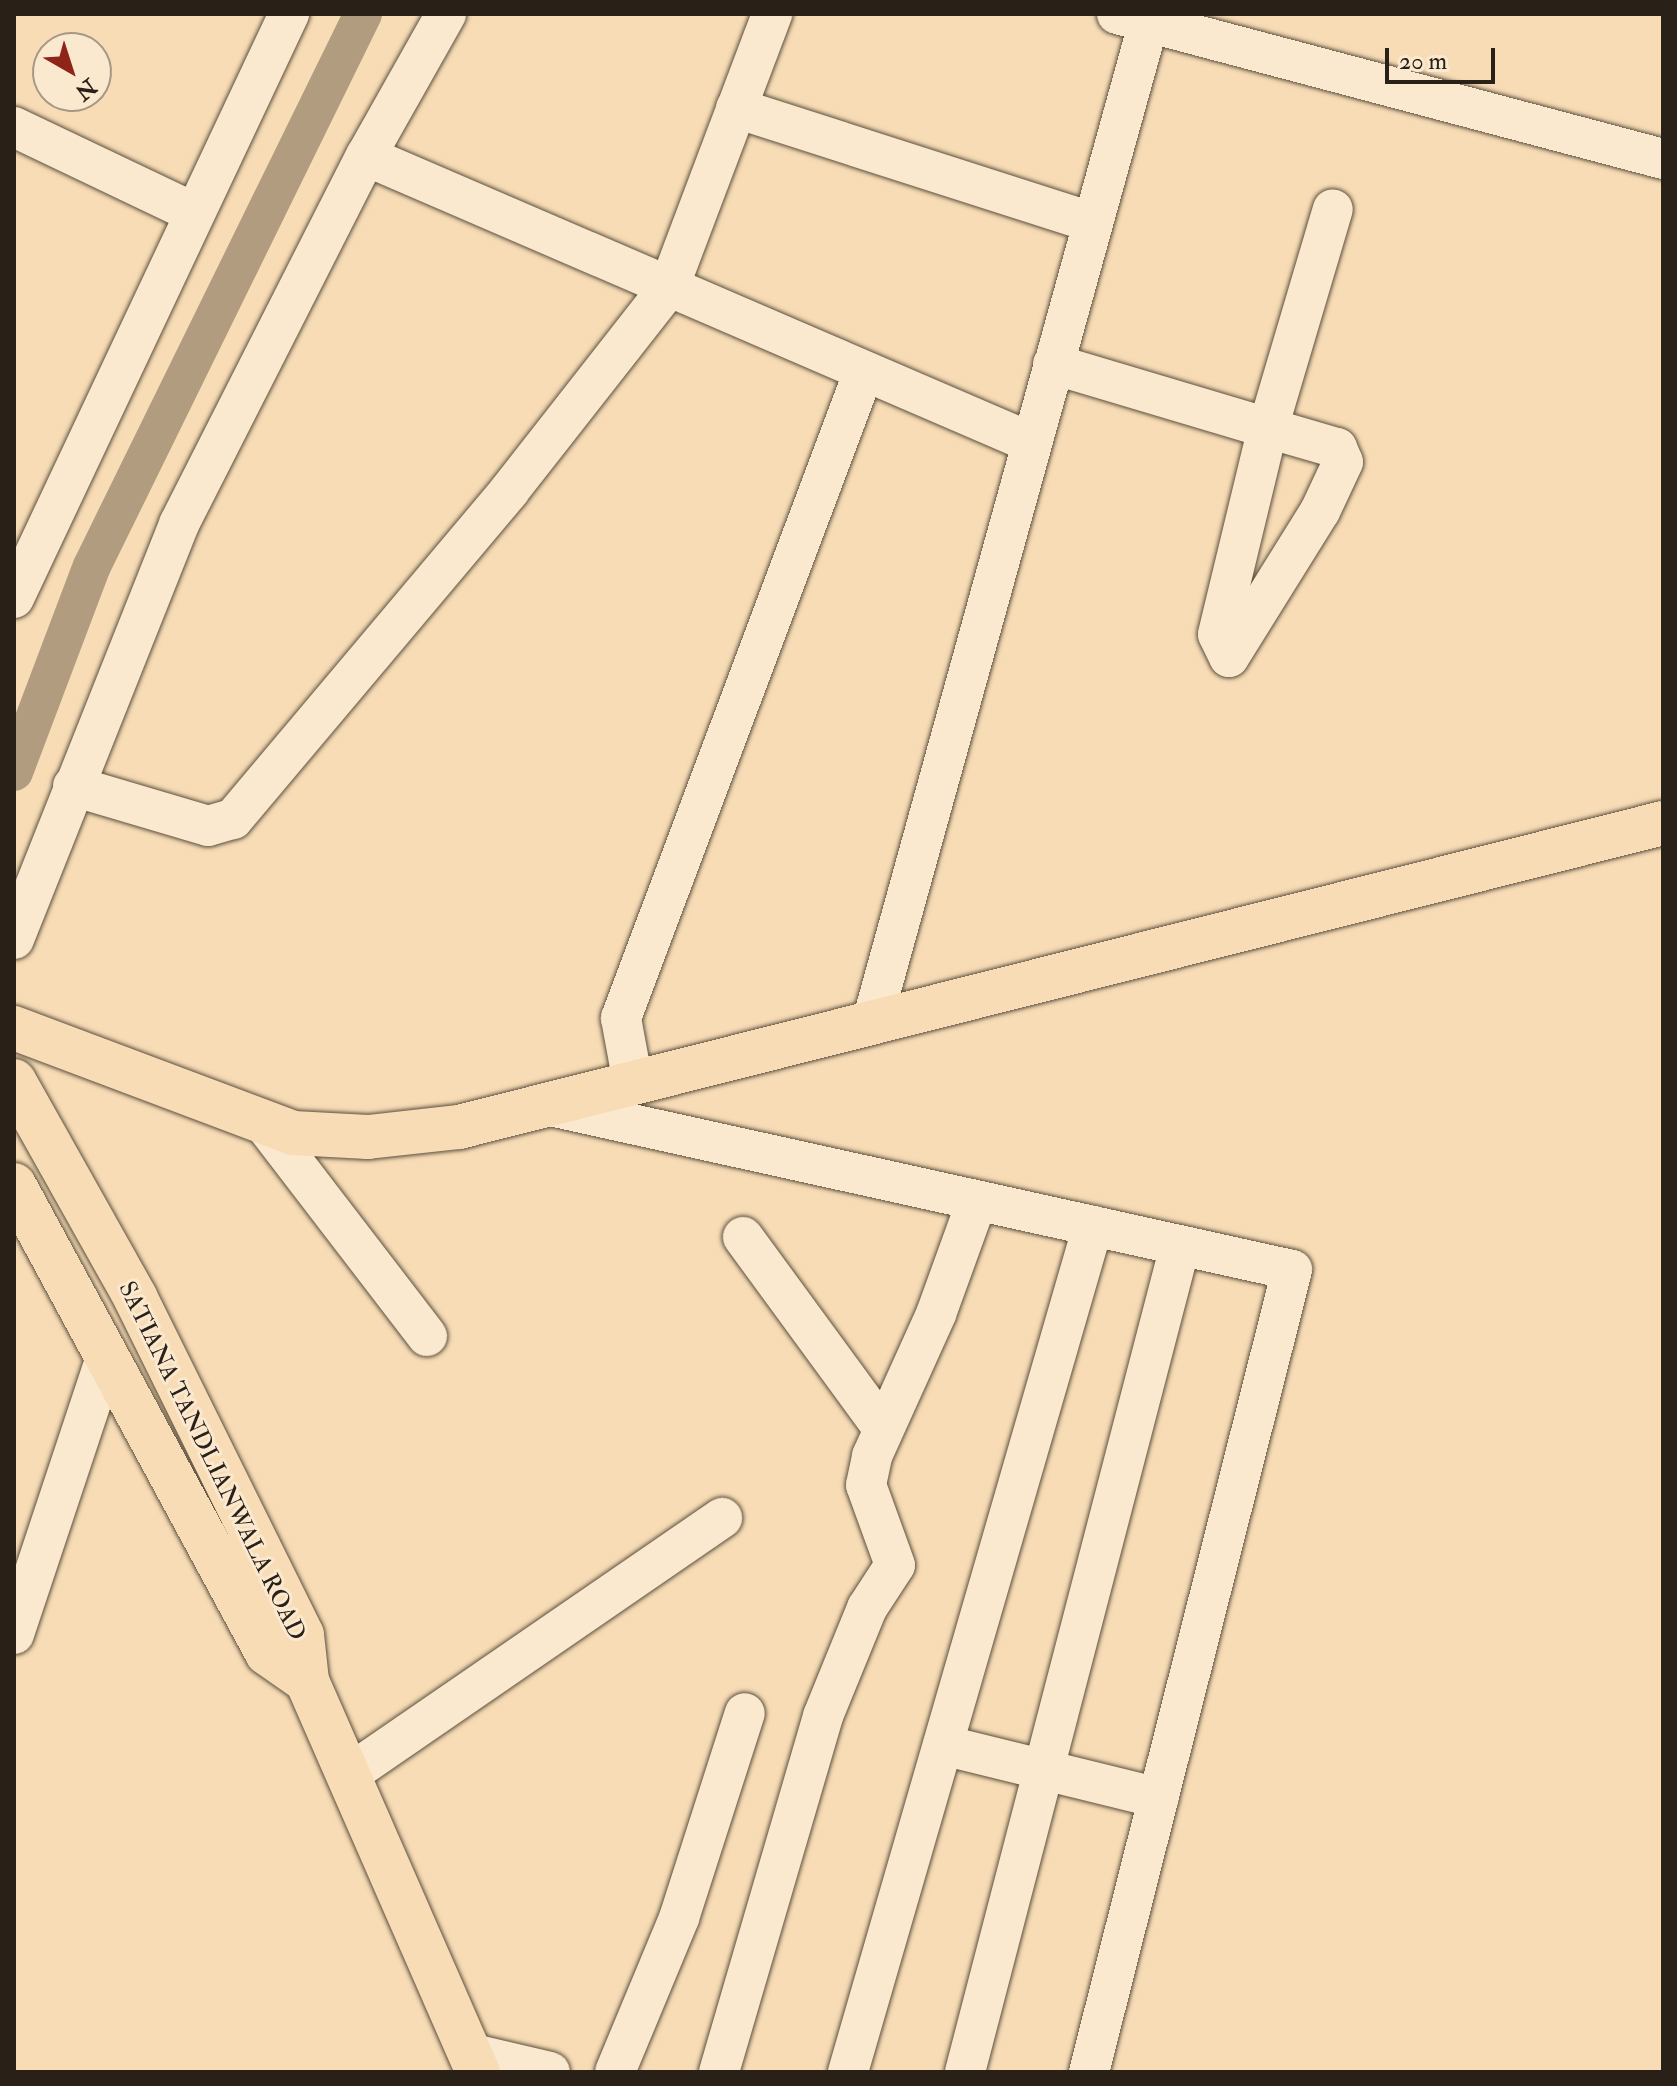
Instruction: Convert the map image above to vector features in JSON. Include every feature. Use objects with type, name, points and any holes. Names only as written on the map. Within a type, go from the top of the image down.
[{"type":"main road","points":[[14,1028],[293,1133],[368,1137],[459,1127],[1663,823]]},
{"type":"main road","name":"SATIANA TANDLIANWALA ROAD","points":[[14,1081],[135,1297],[302,1635],[307,1681],[474,2062]]},
{"type":"main road","points":[[14,1185],[267,1653],[307,1681]]},
{"type":"street","points":[[14,598],[289,14]]},
{"type":"street","points":[[14,939],[179,524],[366,156],[446,14]]},
{"type":"street","points":[[73,786],[208,826],[233,819],[509,491],[669,287],[772,14]]},
{"type":"street","points":[[872,1022],[1091,222],[1138,17],[1663,159]]},
{"type":"street","points":[[736,108],[1091,222]]},
{"type":"street","points":[[14,127],[194,213]]},
{"type":"street","points":[[366,156],[1032,443]]},
{"type":"street","points":[[1053,364],[1268,428],[1337,448],[1343,462],[1320,511],[1229,657],[1218,634],[1268,428],[1333,209]]},
{"type":"street","points":[[633,1083],[621,1018],[864,371]]},
{"type":"street","points":[[546,1105],[1292,1270],[1089,2072]]},
{"type":"street","points":[[262,1121],[427,1336]]},
{"type":"street","points":[[719,2072],[823,1716],[867,1608],[895,1565],[866,1485],[883,1428],[936,1314],[977,1201]]},
{"type":"street","points":[[848,2072],[1093,1226]]},
{"type":"street","points":[[743,1237],[883,1428]]},
{"type":"street","points":[[965,2072],[1180,1246]]},
{"type":"street","points":[[14,1634],[106,1358]]},
{"type":"street","points":[[348,1775],[722,1518]]},
{"type":"street","points":[[615,2072],[679,1918],[745,1713]]},
{"type":"street","points":[[943,1745],[1159,1798]]},
{"type":"street","points":[[474,2062],[550,2072]]},
{"type":"waterway","points":[[14,772],[92,566],[363,14]]}]
